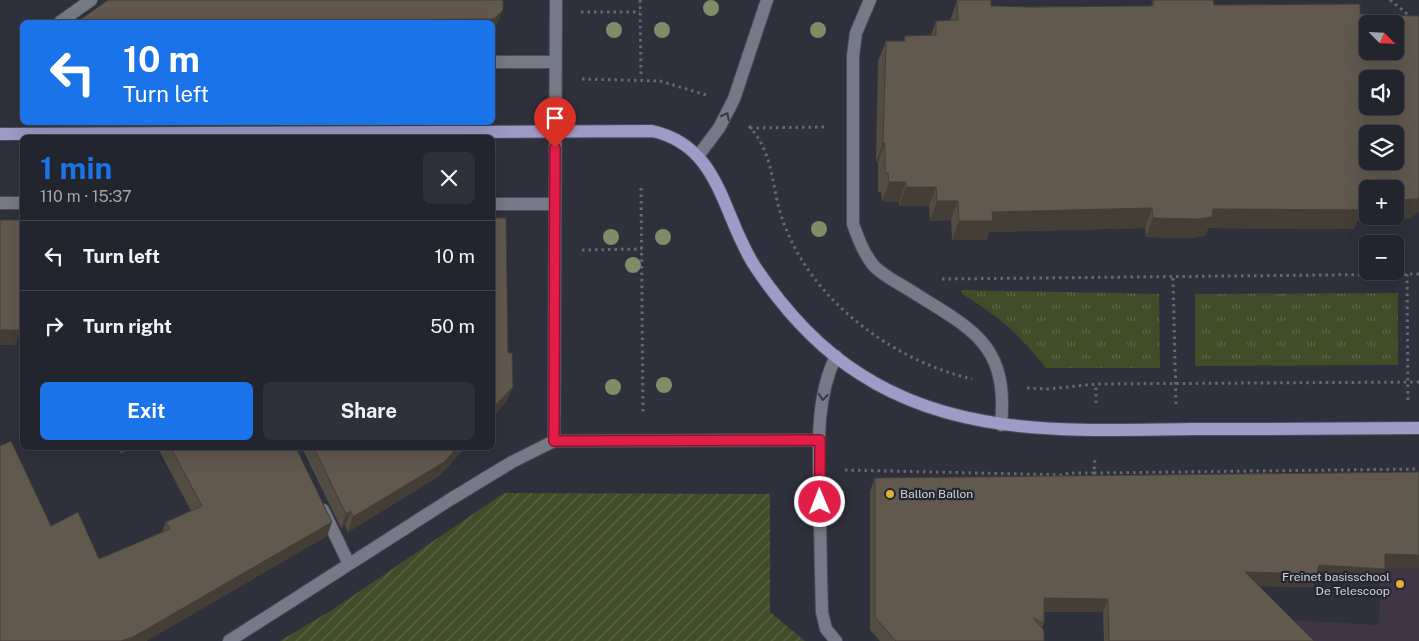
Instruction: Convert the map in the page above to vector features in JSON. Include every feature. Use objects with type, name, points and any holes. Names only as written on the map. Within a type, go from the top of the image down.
[{"type":"main road","points":[[0,134],[652,131],[670,135],[682,141],[698,156],[716,184],[741,244],[756,269],[802,325],[836,356],[860,374],[909,401],[950,415],[1002,426],[1095,430],[1414,428]]},
{"type":"street","points":[[63,20],[91,0]]},
{"type":"street","points":[[554,441],[556,0]]},
{"type":"street","points":[[698,156],[719,128],[730,108],[745,70],[759,19],[767,0]]},
{"type":"street","points":[[870,0],[856,33],[853,56],[852,224],[859,243],[874,266],[966,326],[984,343],[996,361],[1002,386],[1002,426]]},
{"type":"street","points":[[495,62],[555,62]]},
{"type":"street","points":[[0,203],[20,204]]},
{"type":"street","points":[[495,204],[555,204]]},
{"type":"street","points":[[836,356],[823,392],[819,470],[822,612],[826,629],[836,641]]},
{"type":"street","points":[[228,641],[512,462],[554,441],[820,440]]},
{"type":"street","points":[[318,500],[349,564]]},
{"type":"path","points":[[640,0],[641,75]]},
{"type":"path","points":[[1390,0],[1412,18]]},
{"type":"path","points":[[578,12],[640,12]]},
{"type":"path","points":[[555,79],[660,81],[708,95],[730,108],[751,128],[765,150],[772,168],[785,228],[820,285],[844,310],[899,351],[927,365],[952,374],[1002,386],[1048,389],[1096,384],[1419,382]]},
{"type":"path","points":[[719,128],[830,128]]},
{"type":"path","points":[[642,188],[643,416]]},
{"type":"path","points":[[580,250],[642,249]]},
{"type":"path","points":[[1407,274],[1408,382],[1414,428]]},
{"type":"path","points":[[940,278],[1173,278],[1419,274]]},
{"type":"path","points":[[1173,278],[1177,430]]},
{"type":"path","points":[[1094,472],[1095,430]]},
{"type":"path","points":[[819,470],[1047,475],[1094,472],[1419,468]]},
{"type":"shaded area","name":"Freinet basisschool De Telescoop","points":[[1419,485],[1419,641],[1296,641],[1274,619],[1379,625],[1381,549]]},
{"type":"green space","points":[[961,290],[1159,294],[1160,368],[1046,368],[1008,326],[962,294]]},
{"type":"green space","points":[[1398,293],[1398,365],[1195,366],[1195,294]]},
{"type":"green space","points":[[504,493],[770,494],[770,612],[805,641],[280,641],[335,608]]},
{"type":"building","points":[[108,0],[503,0],[503,10],[494,19],[80,20]]},
{"type":"building","points":[[957,0],[991,0],[991,6],[1030,7],[1153,6],[1154,0],[1213,0],[1214,5],[1360,4],[1360,14],[1390,15],[1359,15],[1359,60],[1404,60],[1404,15],[1419,16],[1419,198],[1404,200],[1404,180],[1359,180],[1359,210],[1213,209],[1212,217],[1198,219],[1153,218],[1152,208],[992,212],[993,221],[959,221],[958,201],[937,201],[936,187],[906,187],[906,182],[889,182],[888,173],[885,172],[885,143],[883,143],[886,41],[905,41],[905,36],[936,35],[936,21],[958,20]]},
{"type":"building","points":[[495,218],[506,218],[508,353],[512,353],[513,387],[495,406]]},
{"type":"building","points":[[0,220],[20,220],[20,330],[0,330]]},
{"type":"building","points":[[11,441],[51,526],[78,512],[99,559],[170,529],[166,522],[202,506],[172,450],[297,450],[332,522],[133,637],[121,641],[0,641],[0,446]]},
{"type":"building","points":[[315,450],[455,450],[444,462],[353,517],[351,511],[346,514]]},
{"type":"building","points":[[1419,472],[1419,555],[1385,554],[1385,569],[1319,565],[1317,574],[1245,572],[1314,641],[1109,641],[1108,599],[1044,598],[1044,623],[1033,618],[1044,630],[1044,641],[896,641],[875,617],[875,478]]},
{"type":"place","name":"Ballon Ballon","points":[[890,494]]},
{"type":"place","name":"Freinet basisschool De Telescoop","points":[[1400,584]]},
{"type":"route","points":[[555,148],[554,441],[820,440],[820,502]]}]
